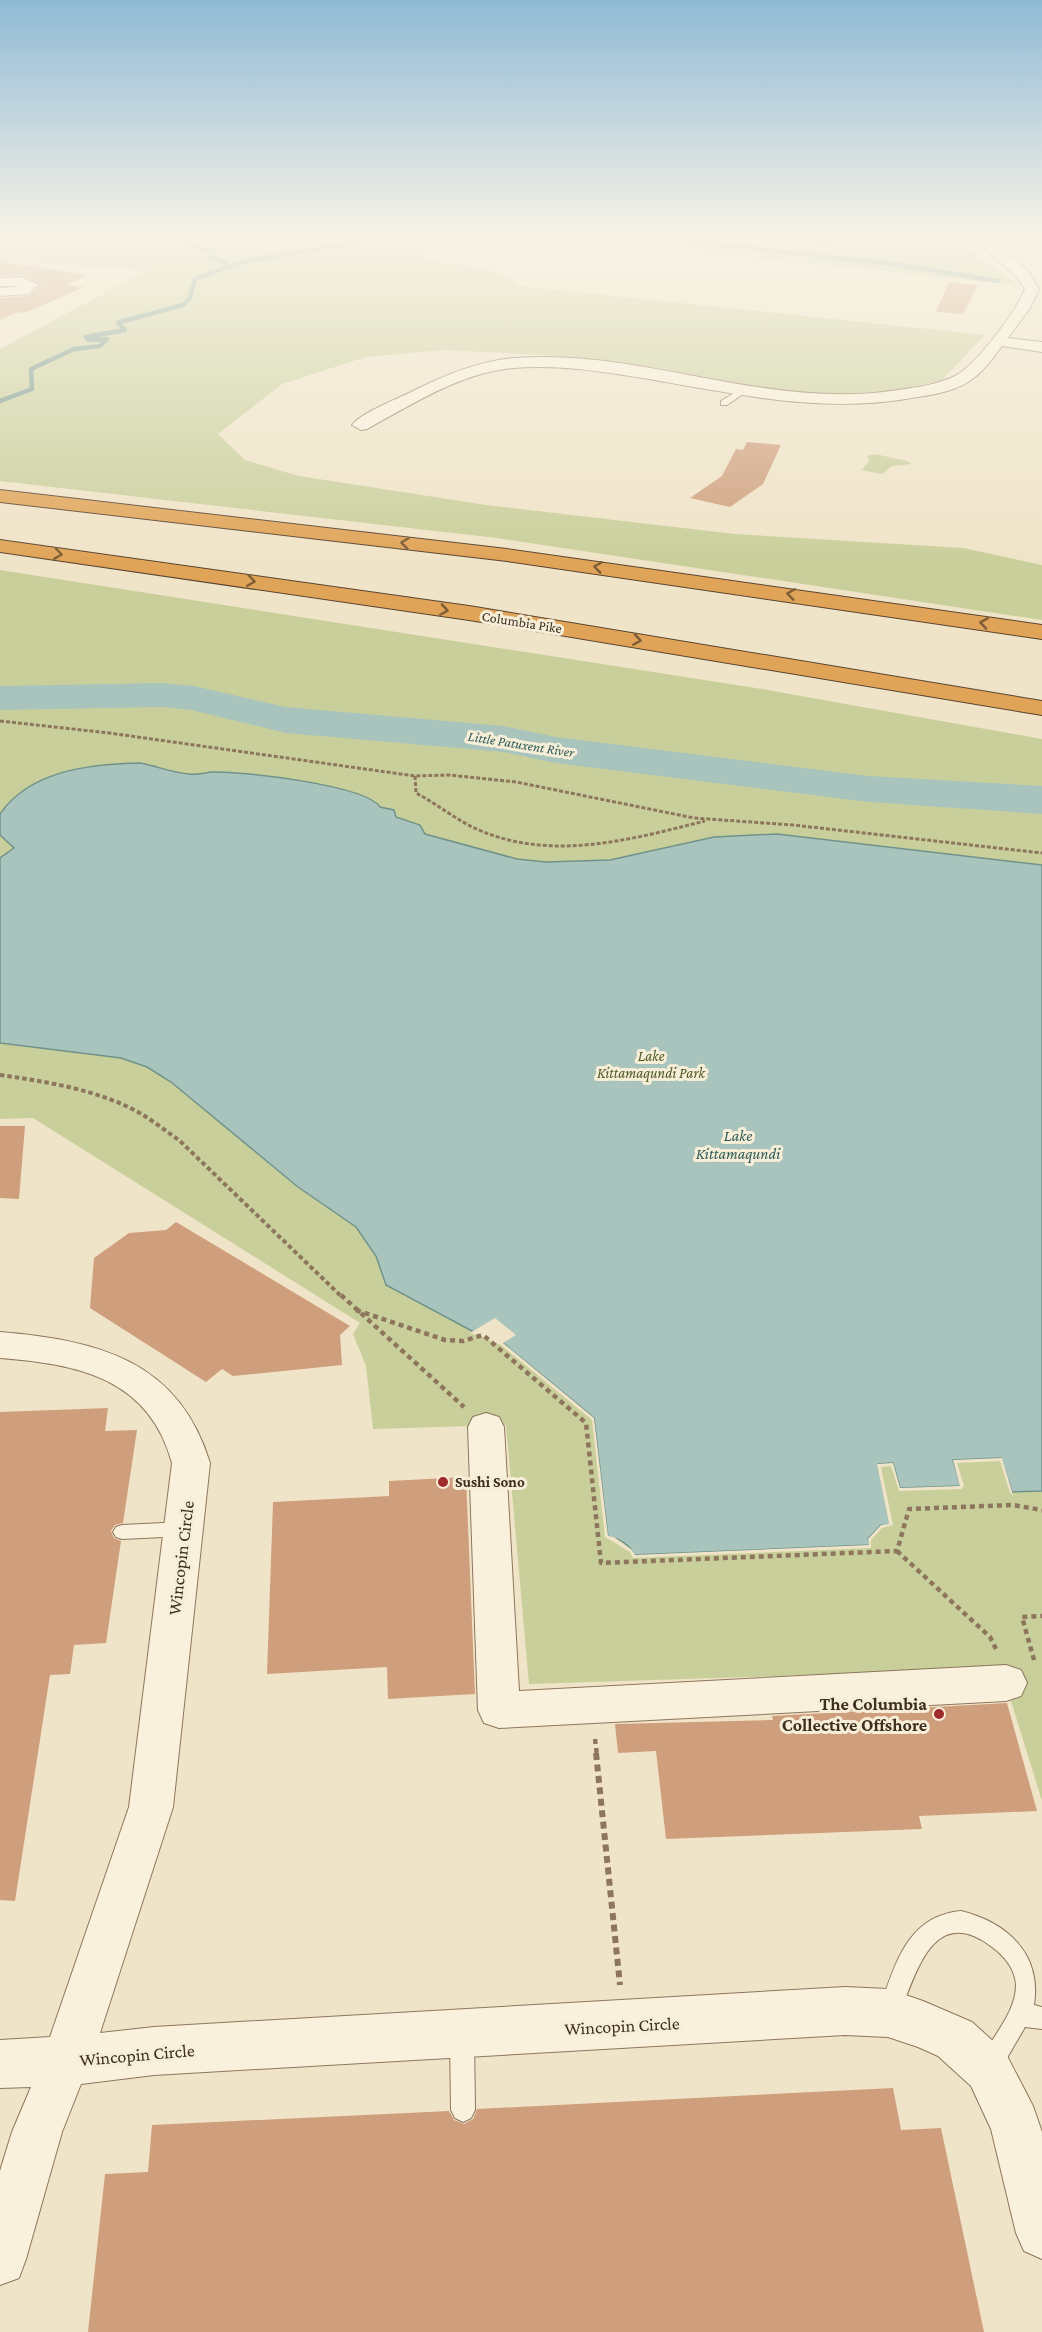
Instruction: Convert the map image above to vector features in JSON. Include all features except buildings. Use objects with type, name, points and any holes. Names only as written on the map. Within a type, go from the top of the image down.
[{"type":"highway","points":[[0,496],[519,556],[1042,632]]},
{"type":"highway","name":"Columbia Pike","points":[[0,546],[469,614],[1042,708]]},
{"type":"street","points":[[361,425],[462,374],[514,363],[571,364],[643,372],[783,398],[835,401],[875,400],[918,393],[968,375],[994,345]]},
{"type":"street","points":[[1026,345],[1042,347]]},
{"type":"street","name":"Wincopin Circle","points":[[0,1345],[72,1353],[130,1377],[150,1392],[176,1422],[191,1464],[151,1807],[66,2061],[37,2132],[0,2259]]},
{"type":"street","points":[[486,1427],[499,1710],[592,1705],[1003,1670]]},
{"type":"street","name":"Wincopin Circle","points":[[0,2064],[66,2061],[154,2051],[624,2026],[845,2011],[888,2013],[955,2039],[988,2069],[1015,2124],[1042,2234]]},
{"type":"lane","points":[[724,403],[742,392]]},
{"type":"lane","points":[[122,1532],[184,1529]]},
{"type":"lane","points":[[888,2013],[914,1948],[934,1928],[956,1922],[979,1925],[1000,1938],[1020,1956],[1028,1984],[1019,2014],[988,2069]]},
{"type":"lane","points":[[1019,2014],[1042,2018]]},
{"type":"lane","points":[[462,2035],[463,2110]]},
{"type":"path","points":[[0,721],[109,733],[416,776],[450,776],[534,786],[709,820],[792,825],[974,848],[1042,853]]},
{"type":"path","points":[[416,776],[416,793],[442,806],[473,828],[500,838],[529,843],[593,846],[709,820]]},
{"type":"path","points":[[0,1075],[59,1084],[119,1102],[154,1122],[180,1141],[356,1310],[486,1427]]},
{"type":"path","points":[[356,1310],[445,1340],[463,1341],[483,1335],[586,1423],[601,1563],[897,1551],[990,1637],[1003,1670]]},
{"type":"path","points":[[897,1551],[909,1509],[1013,1505],[1042,1510]]},
{"type":"path","points":[[1022,1617],[1042,1616]]},
{"type":"path","points":[[592,1705],[624,2026]]},
{"type":"green space","points":[[8,345],[976,345],[942,380],[899,390],[845,394],[788,392],[652,367],[546,355],[444,350],[366,357],[282,384],[218,434],[245,460],[299,476],[486,505],[735,534],[963,548],[1042,565],[1042,620],[497,538],[0,481],[0,349]]},
{"type":"green space","points":[[875,454],[907,461],[911,464],[892,466],[882,474],[862,470],[869,461],[867,456]]},
{"type":"green space","name":"Lake Kittamaqundi","points":[[0,570],[762,689],[1042,739],[1042,1801],[1001,1669],[529,1684],[506,1425],[373,1429],[366,1366],[353,1334],[360,1323],[33,1118],[0,1119]]},
{"type":"water","name":"Lake Kittamaqundi","points":[[140,763],[183,773],[227,772],[274,777],[352,792],[370,799],[380,807],[394,810],[396,817],[420,825],[425,834],[517,859],[546,862],[610,860],[714,837],[777,834],[1042,865],[1042,1491],[1012,1492],[1001,1458],[953,1460],[961,1486],[900,1488],[893,1463],[878,1464],[890,1525],[881,1525],[868,1539],[870,1545],[634,1555],[624,1543],[608,1537],[594,1418],[503,1343],[472,1331],[386,1285],[376,1256],[356,1227],[298,1187],[171,1082],[147,1067],[121,1058],[0,1043],[0,858],[14,848],[0,835],[0,814],[13,799],[28,788],[63,772],[102,765]]},
{"type":"pier","points":[[495,1318],[516,1335],[503,1343],[594,1418],[608,1536],[614,1537],[632,1550],[635,1555],[869,1545],[868,1539],[881,1525],[889,1524],[877,1464],[893,1463],[900,1488],[960,1486],[953,1460],[1002,1458],[1013,1495],[1010,1493],[1000,1461],[957,1463],[964,1486],[961,1489],[899,1491],[891,1466],[881,1467],[893,1525],[882,1528],[871,1540],[871,1548],[633,1558],[630,1552],[605,1537],[592,1420],[501,1345],[470,1333]]},
{"type":"waterway","points":[[0,401],[32,389],[31,369],[74,349],[101,345]]},
{"type":"waterway","name":"Little Patuxent River","points":[[0,698],[162,695],[194,698],[240,711],[286,720],[503,739],[556,750],[620,756],[869,789],[979,794],[1042,800]]},
{"type":"place","name":"Sushi Sono","points":[[443,1482]]},
{"type":"place","name":"The Columbia Collective Offshore","points":[[939,1714]]},
{"type":"park label","name":"Lake Kittamaqundi Park","points":[[651,1064]]}]
